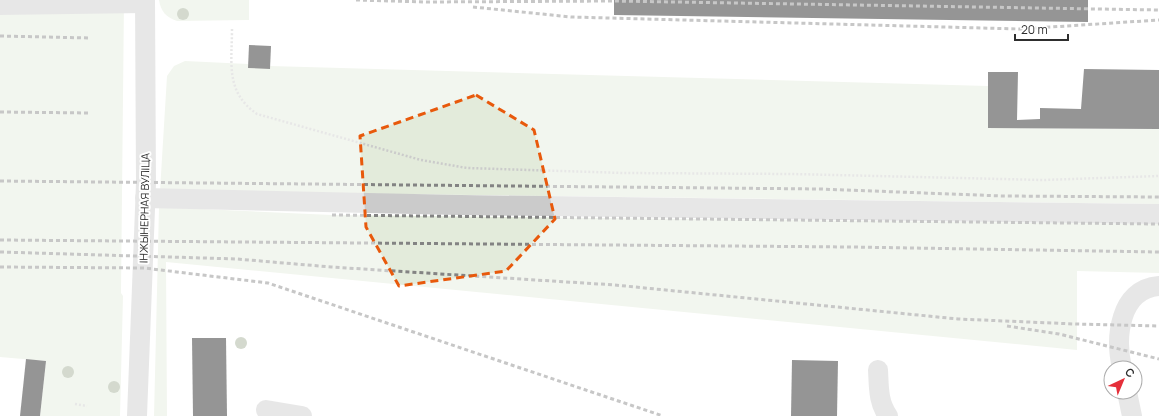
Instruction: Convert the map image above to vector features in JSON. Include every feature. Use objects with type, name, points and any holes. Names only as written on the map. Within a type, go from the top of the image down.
[{"type":"street","points":[[0,5],[145,2]]},
{"type":"street","name":"ІНЖЫНЕРНАЯ ВУЛІЦА","points":[[137,416],[145,198],[145,2]]},
{"type":"street","points":[[145,198],[460,205],[1159,214]]},
{"type":"street","points":[[1121,360],[1119,349],[1120,326],[1123,313],[1132,300],[1142,292],[1159,286]]},
{"type":"street","points":[[878,370],[879,397],[882,408],[888,416]]},
{"type":"street","points":[[1129,400],[1132,416]]},
{"type":"street","points":[[266,410],[302,416]]},
{"type":"path","points":[[232,29],[233,84],[242,101],[257,114],[444,165],[488,170],[624,173],[793,174],[1043,180],[1159,176]]},
{"type":"path","points":[[75,404],[87,406]]},
{"type":"highlighted area","points":[[476,95],[534,130],[555,219],[506,271],[399,286],[366,227],[360,136]]},
{"type":"green space","points":[[0,0],[124,0],[121,293],[123,296],[120,416],[40,416],[46,361],[0,357]]},
{"type":"green space","points":[[159,0],[249,0],[249,20],[177,21],[165,14],[161,8]]},
{"type":"green space","points":[[185,61],[248,64],[248,68],[270,66],[988,86],[988,128],[1159,129],[1159,204],[160,191],[167,76],[174,66]]},
{"type":"green space","points":[[159,207],[332,215],[1159,224],[1159,273],[1077,271],[1077,350],[166,262],[167,416],[154,416]]},
{"type":"building","points":[[614,0],[1088,0],[1088,22],[614,15]]},
{"type":"building","points":[[249,45],[271,46],[270,69],[248,68]]},
{"type":"building","points":[[1084,69],[1159,70],[1159,129],[988,128],[988,72],[1018,72],[1017,120],[1040,119],[1040,108],[1081,109]]},
{"type":"building","points":[[192,338],[226,338],[227,416],[193,416]]},
{"type":"building","points":[[26,359],[46,361],[40,416],[20,416]]},
{"type":"building","points":[[792,360],[838,361],[837,416],[791,416]]},
{"type":"railway","points":[[356,0],[427,2],[614,1],[1159,10]]},
{"type":"railway","points":[[473,7],[571,17],[1020,29],[1159,20]]},
{"type":"railway","points":[[0,36],[90,38]]},
{"type":"railway","points":[[0,112],[90,113]]},
{"type":"railway","points":[[0,181],[820,189],[1003,196],[1159,197]]},
{"type":"railway","points":[[332,215],[1159,224]]},
{"type":"railway","points":[[0,240],[851,247],[1159,252]]},
{"type":"railway","points":[[0,252],[237,259],[331,267],[615,285],[958,319],[1159,326]]},
{"type":"railway","points":[[0,267],[144,268],[268,283],[663,416]]},
{"type":"railway","points":[[1007,326],[1059,334],[1159,359]]}]
